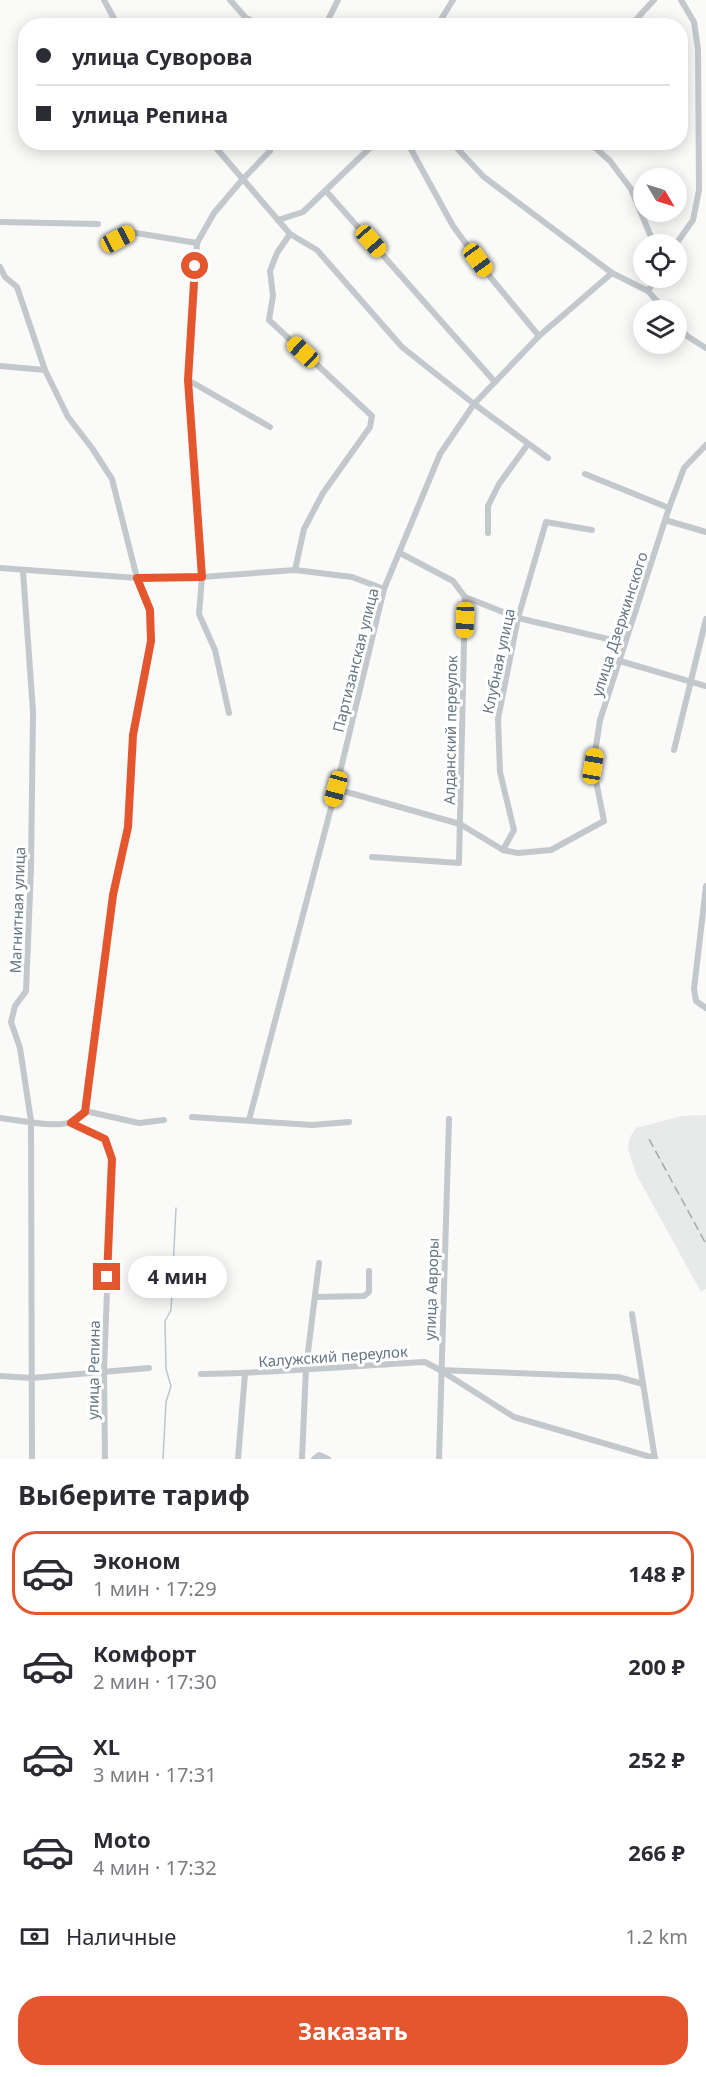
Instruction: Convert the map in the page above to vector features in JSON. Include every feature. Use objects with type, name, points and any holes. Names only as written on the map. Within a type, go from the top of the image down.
[{"type":"street","points":[[104,0],[114,18]]},
{"type":"street","points":[[230,0],[246,18]]},
{"type":"street","points":[[329,18],[338,0]]},
{"type":"street","points":[[443,18],[453,0]]},
{"type":"street","points":[[637,18],[654,0]]},
{"type":"street","points":[[681,0],[693,22],[698,49],[699,190],[693,220],[683,234]]},
{"type":"street","points":[[218,150],[290,234],[317,250],[402,347],[548,458]]},
{"type":"street","points":[[229,713],[215,650],[199,614],[202,577],[188,380],[197,243],[214,213],[270,150]]},
{"type":"street","points":[[278,220],[303,212],[368,150]]},
{"type":"street","points":[[411,150],[453,226],[491,278],[539,336]]},
{"type":"street","points":[[459,150],[484,177],[612,273],[648,291],[656,300]]},
{"type":"street","points":[[598,150],[610,161],[631,189],[650,234]]},
{"type":"street","points":[[327,191],[495,382]]},
{"type":"street","points":[[0,222],[98,224]]},
{"type":"street","points":[[105,246],[130,232],[197,243]]},
{"type":"street","points":[[290,234],[277,253],[270,271],[273,296],[269,320],[372,416],[369,427],[323,493],[304,529],[295,570]]},
{"type":"street","points":[[0,267],[4,277],[17,287],[45,370],[68,417],[112,479],[137,578],[150,610],[151,641],[133,735],[128,827],[113,895],[85,1112],[71,1123],[37,1125],[31,1121],[0,1118]]},
{"type":"street","name":"Партизанская улица","points":[[249,1120],[336,789],[384,589],[440,454],[474,404],[539,336],[612,273]]},
{"type":"street","points":[[687,336],[706,348]]},
{"type":"street","points":[[0,366],[45,370]]},
{"type":"street","points":[[188,380],[270,427]]},
{"type":"street","points":[[488,533],[488,506],[499,484],[528,444]]},
{"type":"street","name":"улица Дзержинского","points":[[503,850],[518,853],[551,850],[604,822],[593,766],[600,720],[684,468],[706,445]]},
{"type":"street","points":[[585,474],[669,508]]},
{"type":"street","points":[[665,520],[706,532]]},
{"type":"street","name":"Клубная улица","points":[[503,850],[514,830],[500,772],[498,719],[518,618],[546,522],[592,530]]},
{"type":"street","points":[[400,553],[453,581],[465,597],[518,618],[626,643]]},
{"type":"street","points":[[0,568],[137,578],[202,577],[295,570],[352,577],[384,589]]},
{"type":"street","name":"Магнитная улица","points":[[24,571],[33,712],[31,864],[27,991],[15,1006],[11,1022],[20,1048],[31,1121],[32,1459]]},
{"type":"street","name":"Алданский переулок","points":[[372,857],[459,863],[465,597]]},
{"type":"street","points":[[674,750],[706,619]]},
{"type":"street","points":[[620,661],[706,686]]},
{"type":"street","points":[[336,789],[460,824],[503,850]]},
{"type":"street","points":[[706,886],[693,989],[696,1001],[706,1008]]},
{"type":"street","points":[[85,1112],[139,1123],[164,1120]]},
{"type":"street","points":[[192,1117],[312,1125],[349,1122]]},
{"type":"street","name":"улица Авроры","points":[[439,1459],[449,1119]]},
{"type":"street","name":"улица Репина","points":[[71,1123],[105,1139],[112,1159],[104,1371],[105,1459]]},
{"type":"street","points":[[302,1459],[306,1368],[319,1263]]},
{"type":"street","points":[[315,1297],[364,1296],[369,1292],[369,1271]]},
{"type":"street","points":[[440,1370],[514,1417],[654,1458],[632,1314]]},
{"type":"street","name":"Калужский переулок","points":[[201,1374],[245,1374],[306,1368],[425,1362],[440,1370],[618,1377],[643,1384]]},
{"type":"street","points":[[0,1376],[32,1378],[149,1368]]},
{"type":"street","points":[[238,1459],[245,1374]]},
{"type":"street","points":[[314,1459],[319,1455],[328,1459]]},
{"type":"shaded area","points":[[706,1115],[706,1289],[701,1292],[636,1174],[628,1149],[630,1137],[636,1128],[682,1116]]},
{"type":"waterway","points":[[163,1459],[166,1402],[171,1386],[166,1369],[165,1321],[171,1310],[176,1208]]},
{"type":"railway","points":[[649,1139],[706,1244]]},
{"type":"route","points":[[107,1277],[112,1159],[105,1139],[71,1123],[85,1112],[113,895],[128,827],[133,735],[151,641],[150,610],[137,578],[202,577],[188,380],[195,266]]}]
